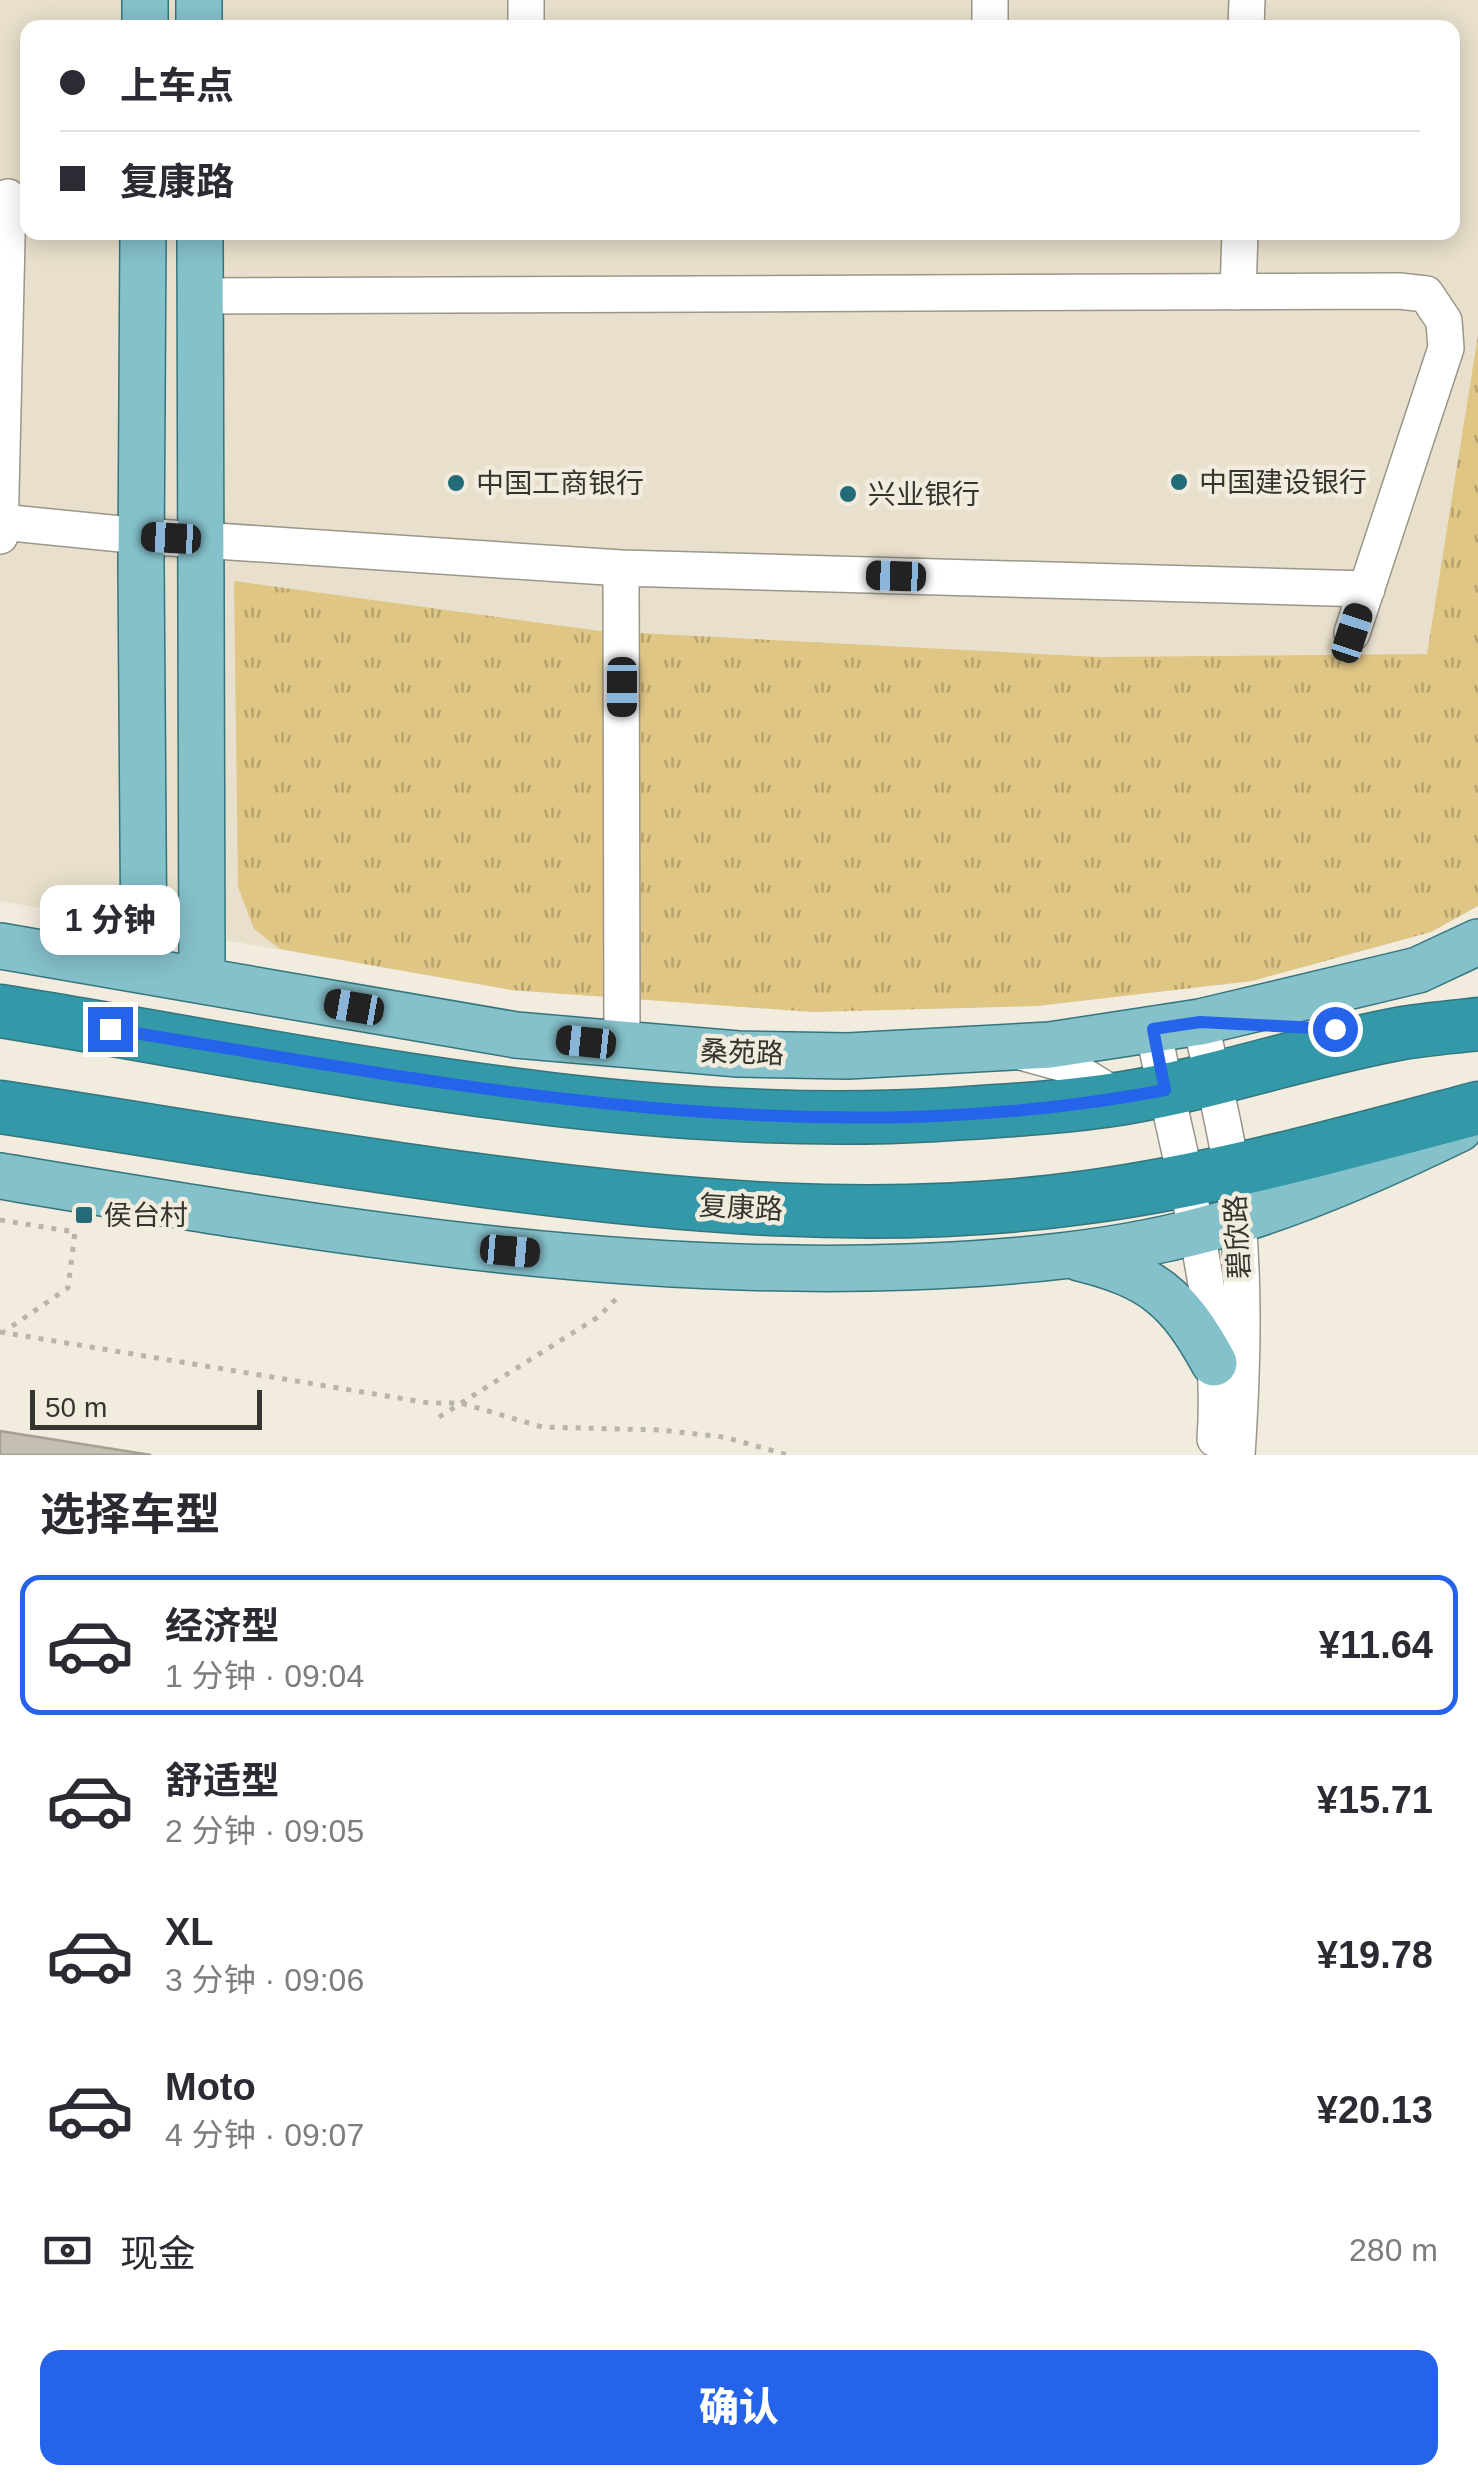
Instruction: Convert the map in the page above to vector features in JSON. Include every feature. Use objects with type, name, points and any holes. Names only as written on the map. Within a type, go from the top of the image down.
[{"type":"highway","points":[[1402,1033],[1478,1001]]},
{"type":"highway","points":[[0,1010],[478,1090],[714,1115],[839,1118],[936,1115],[1167,1089],[1402,1033],[1478,1024]]},
{"type":"highway","name":"复康路","points":[[0,1107],[594,1196],[836,1212],[1207,1194],[1478,1108]]},
{"type":"main road","points":[[143,240],[144,969]]},
{"type":"main road","points":[[200,240],[202,980]]},
{"type":"main road","name":"桑苑路","points":[[0,946],[516,1035],[738,1054],[848,1056],[1050,1046],[1200,1022],[1418,970],[1478,942]]},
{"type":"main road","points":[[1200,1022],[1402,1033]]},
{"type":"main road","points":[[0,1176],[344,1230],[622,1262],[778,1269],[964,1265],[1137,1245],[1207,1194],[1395,1159],[1478,1120]]},
{"type":"main road","points":[[1067,1255],[1124,1270],[1146,1282],[1185,1316],[1214,1363]]},
{"type":"street","points":[[0,536],[8,197]]},
{"type":"street","points":[[1225,240],[1231,292]]},
{"type":"street","points":[[1231,292],[1239,240]]},
{"type":"street","points":[[200,296],[1398,291],[1426,294],[1444,321],[1446,348],[1352,633]]},
{"type":"street","points":[[1,522],[141,536],[622,568],[1367,589]]},
{"type":"street","points":[[622,568],[622,1046]]},
{"type":"street","name":"碧欣路","points":[[1200,1022],[1167,1089],[1207,1194],[1206,1289],[1218,1410],[1214,1455]]},
{"type":"street","name":"碧欣路","points":[[1153,1029],[1167,1089],[1240,1278],[1241,1402],[1237,1455]]},
{"type":"street","points":[[1000,1048],[1167,1089]]},
{"type":"path","points":[[0,1220],[75,1232],[68,1288],[1,1333]]},
{"type":"path","points":[[439,1417],[598,1317],[618,1299]]},
{"type":"path","points":[[1,1333],[430,1403],[461,1403],[542,1427],[660,1430],[724,1437],[788,1455]]},
{"type":"shaded area","points":[[0,0],[1478,0],[1478,906],[1431,932],[1252,981],[1037,1006],[813,1012],[511,990],[0,901]]},
{"type":"green space","points":[[1478,335],[1478,906],[1431,932],[1252,981],[1037,1006],[813,1012],[511,990],[280,949],[254,929],[238,887],[234,581],[600,631],[1099,657],[1427,654]]},
{"type":"building","points":[[0,1431],[151,1455],[0,1455]]},
{"type":"place","name":"中国建设银行","points":[[1179,482]]},
{"type":"place","name":"中国工商银行","points":[[456,483]]},
{"type":"place","name":"兴业银行","points":[[848,494]]},
{"type":"place","name":"侯台村","points":[[84,1215]]},
{"type":"route","points":[[110,1029],[478,1090],[590,1104],[714,1115],[839,1118],[936,1115],[1121,1098],[1165,1090],[1153,1029],[1200,1022],[1335,1029]]}]
